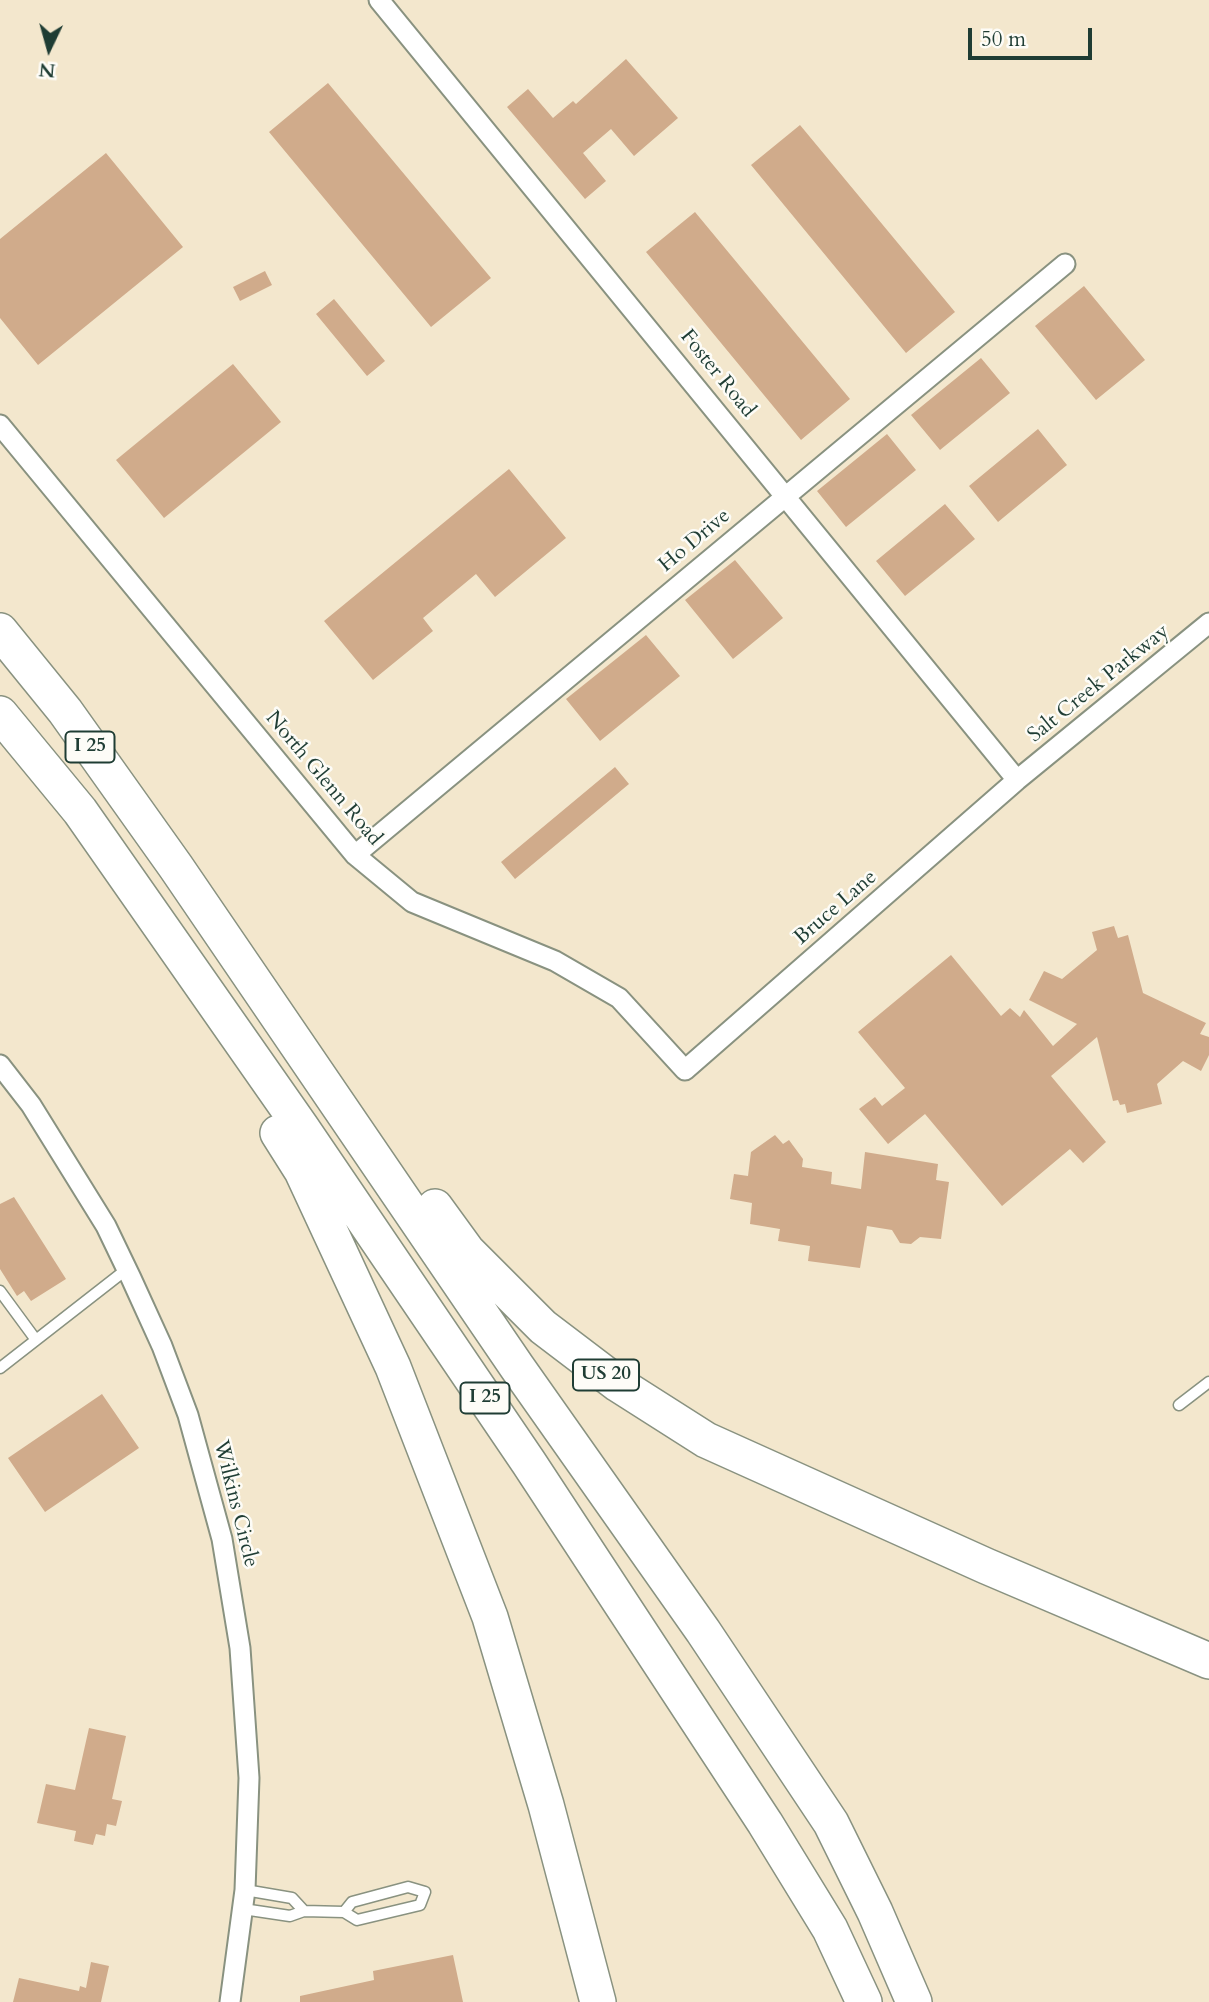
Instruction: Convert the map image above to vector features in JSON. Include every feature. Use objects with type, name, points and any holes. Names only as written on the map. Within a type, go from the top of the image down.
[{"type":"highway","name":"I 25","points":[[0,631],[65,711],[176,867],[517,1367],[703,1631],[823,1812],[875,1912],[914,2002]]},
{"type":"highway","name":"I 25","points":[[0,714],[79,811],[301,1127],[537,1475],[765,1823],[830,1929],[864,2002]]},
{"type":"highway","points":[[79,811],[302,1171],[393,1367],[490,1617],[547,1805],[598,2002]]},
{"type":"highway","name":"US 20","points":[[176,867],[467,1251],[553,1335],[618,1384],[706,1440],[986,1566],[1209,1661]]},
{"type":"street","name":"Foster Road","points":[[379,0],[1017,780]]},
{"type":"street","name":"Ho Drive","points":[[355,855],[1065,264]]},
{"type":"street","name":"North Glenn Road","points":[[0,425],[355,855],[412,902],[555,961],[619,998],[685,1070]]},
{"type":"street","name":"Salt Creek Parkway","points":[[1017,780],[1209,623]]},
{"type":"street","name":"Bruce Lane","points":[[685,1070],[1017,780]]},
{"type":"street","name":"Wilkins Circle","points":[[0,1065],[31,1105],[106,1226],[127,1269],[162,1346],[188,1415],[222,1539],[232,1589],[246,1706],[249,1777],[244,1900],[230,2002]]},
{"type":"lane","points":[[0,1368],[127,1269]]},
{"type":"lane","points":[[0,1291],[36,1340]]},
{"type":"lane","points":[[1179,1405],[1209,1382]]},
{"type":"lane","points":[[244,1900],[290,1916],[304,1911],[344,1912],[358,1920],[420,1905],[425,1892],[408,1886],[352,1902],[344,1912]]},
{"type":"lane","points":[[244,1900],[292,1898],[304,1911]]},
{"type":"building","points":[[626,59],[678,118],[634,156],[611,129],[583,153],[606,181],[585,199],[507,107],[528,89],[553,118],[573,101],[576,104]]},
{"type":"building","points":[[328,83],[491,278],[431,327],[269,132]]},
{"type":"building","points":[[800,125],[955,312],[906,353],[751,165]]},
{"type":"building","points":[[106,153],[183,247],[38,365],[0,318],[0,239]]},
{"type":"building","points":[[695,212],[850,399],[801,440],[646,252]]},
{"type":"building","points":[[265,271],[272,285],[240,301],[233,287]]},
{"type":"building","points":[[1084,286],[1145,360],[1096,400],[1035,326]]},
{"type":"building","points":[[334,299],[385,361],[367,376],[316,314]]},
{"type":"building","points":[[981,358],[1010,393],[940,450],[911,415]]},
{"type":"building","points":[[233,364],[281,422],[164,518],[116,460]]},
{"type":"building","points":[[1038,429],[1067,465],[998,522],[969,486]]},
{"type":"building","points":[[887,434],[916,470],[846,527],[817,491]]},
{"type":"building","points":[[509,469],[566,538],[495,597],[476,574],[423,618],[433,631],[373,680],[324,621]]},
{"type":"building","points":[[945,504],[975,539],[905,596],[876,561]]},
{"type":"building","points":[[735,560],[783,618],[733,659],[685,600]]},
{"type":"building","points":[[646,635],[680,676],[600,741],[566,699]]},
{"type":"building","points":[[615,767],[629,784],[515,879],[501,862]]},
{"type":"building","points":[[1114,926],[1118,938],[1128,935],[1143,993],[1206,1023],[1200,1034],[1209,1037],[1209,1055],[1201,1071],[1183,1061],[1157,1084],[1162,1104],[1127,1113],[1125,1104],[1120,1105],[1118,1100],[1113,1101],[1097,1037],[1051,1076],[1106,1142],[1083,1163],[1070,1149],[1002,1206],[925,1114],[888,1144],[859,1109],[875,1097],[882,1106],[905,1088],[858,1032],[951,955],[1001,1016],[1010,1008],[1020,1017],[1024,1010],[1053,1046],[1077,1024],[1029,1000],[1044,971],[1062,979],[1097,950],[1092,932]]},
{"type":"building","points":[[775,1135],[783,1144],[789,1140],[803,1159],[802,1167],[832,1172],[831,1184],[861,1189],[865,1152],[938,1164],[936,1180],[949,1182],[941,1239],[920,1237],[911,1244],[900,1243],[892,1230],[867,1226],[860,1268],[808,1261],[810,1246],[778,1241],[780,1229],[750,1224],[752,1203],[730,1199],[734,1174],[748,1176],[751,1152]]},
{"type":"building","points":[[14,1197],[66,1279],[31,1301],[24,1291],[17,1296],[0,1269],[0,1204]]},
{"type":"building","points":[[102,1394],[139,1448],[45,1512],[8,1458]]},
{"type":"building","points":[[89,1728],[126,1736],[112,1799],[122,1801],[116,1826],[107,1824],[105,1836],[96,1834],[93,1845],[74,1841],[76,1831],[37,1823],[46,1784],[75,1790]]},
{"type":"building","points":[[453,1955],[463,2002],[300,2002],[300,1996],[374,1980],[373,1971]]},
{"type":"building","points":[[91,1962],[109,1966],[101,2002],[13,2002],[19,1978],[79,1991],[80,1986],[86,1988]]}]
